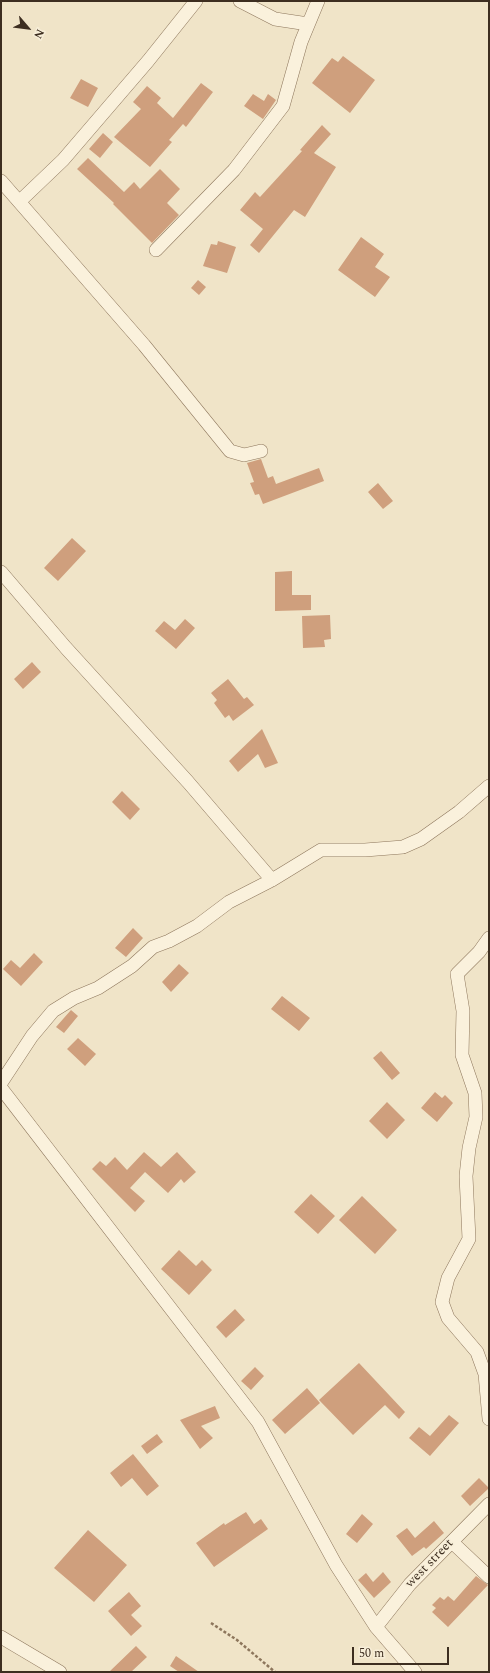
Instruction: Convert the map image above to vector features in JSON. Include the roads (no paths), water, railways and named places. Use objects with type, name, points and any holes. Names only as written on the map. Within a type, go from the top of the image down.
[{"type":"street","points":[[20,201],[63,160],[148,61],[196,1]]},
{"type":"street","points":[[240,1],[275,19],[308,24]]},
{"type":"street","points":[[156,250],[234,170],[283,106],[308,24],[318,1]]},
{"type":"street","points":[[1,181],[144,345],[230,451],[244,454],[261,451]]},
{"type":"street","points":[[1,572],[66,648],[188,782],[272,880]]},
{"type":"street","points":[[1,1082],[32,1036],[53,1011],[74,998],[98,988],[132,966],[153,947],[169,941],[197,926],[229,902],[272,880],[321,850],[365,850],[403,847],[421,839],[459,812],[489,786]]},
{"type":"street","points":[[489,938],[479,952],[457,974],[463,1011],[462,1055],[475,1093],[476,1117],[469,1148],[466,1176],[469,1239],[448,1278],[442,1302],[448,1318],[477,1352],[485,1374],[489,1419]]},
{"type":"street","points":[[1,1088],[258,1422],[290,1477],[310,1519],[332,1558],[402,1666],[415,1672]]},
{"type":"street","name":"west street","points":[[376,1628],[410,1584],[489,1504]]},
{"type":"street","points":[[452,1542],[489,1577]]},
{"type":"street","points":[[1,1637],[60,1672]]}]
